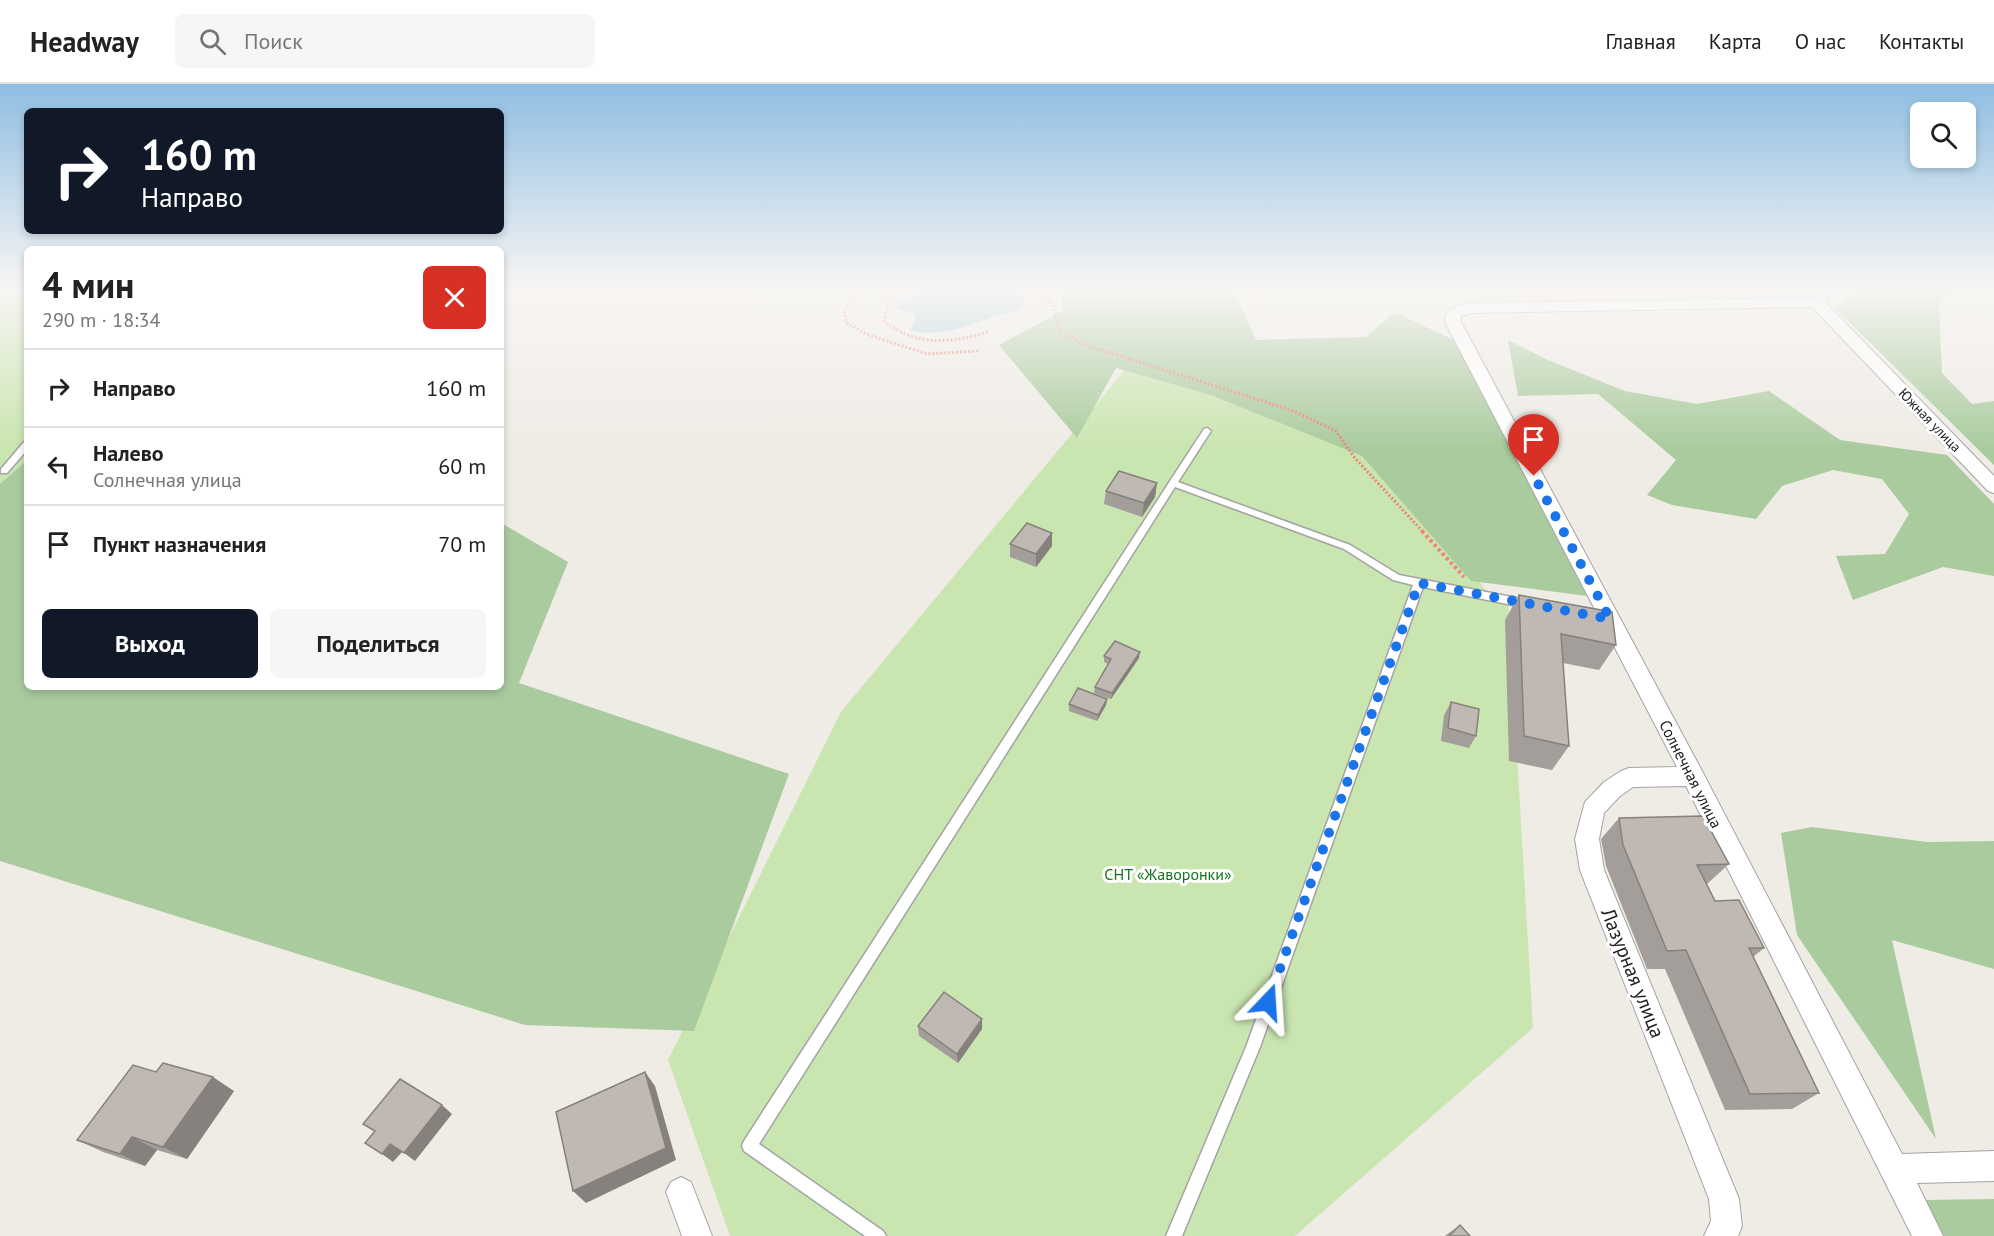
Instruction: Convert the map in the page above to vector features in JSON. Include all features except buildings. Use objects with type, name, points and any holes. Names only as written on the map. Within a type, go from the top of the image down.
[{"type":"street","name":"Солнечная улица","points":[[1463,341],[1604,618],[1693,776],[1928,1236]]},
{"type":"street","name":"Южная улица","points":[[1853,341],[1994,487]]},
{"type":"street","name":"Лазурная улица","points":[[1693,776],[1629,778],[1612,789],[1593,810],[1587,839],[1592,870],[1724,1199],[1727,1226],[1719,1236]]},
{"type":"street","points":[[1893,1170],[1994,1166]]},
{"type":"street","points":[[681,1192],[697,1236]]},
{"type":"lane","points":[[878,1236],[749,1146],[1207,431]]},
{"type":"lane","points":[[4,471],[24,448]]},
{"type":"lane","points":[[1173,483],[1347,547],[1396,578],[1540,606]]},
{"type":"lane","points":[[1174,1236],[1252,1047],[1419,583]]},
{"type":"path","points":[[887,341],[927,354],[978,351]]},
{"type":"path","points":[[921,341],[948,341]]},
{"type":"path","points":[[1077,341],[1291,410],[1336,431],[1354,457],[1481,596]]},
{"type":"green space","points":[[0,341],[24,341],[24,463],[0,484]]},
{"type":"green space","points":[[1007,341],[1455,341],[1587,596],[1471,581],[1362,456],[1211,395],[1116,368],[1077,438],[999,345]]},
{"type":"green space","points":[[1508,341],[1548,360],[1625,391],[1697,404],[1769,391],[1840,440],[1947,455],[1994,504],[1994,576],[1943,567],[1853,600],[1836,556],[1885,554],[1909,514],[1882,479],[1833,470],[1782,486],[1756,519],[1672,505],[1647,495],[1676,460],[1598,394],[1518,396]]},
{"type":"green space","points":[[1868,341],[1941,341],[1942,373],[1972,404],[1994,401],[1994,465]]},
{"type":"green space","name":"СНТ «Жаворонки»","points":[[1133,360],[1342,438],[1440,524],[1488,594],[1508,600],[1533,1028],[1295,1236],[730,1236],[668,1060],[841,712]]},
{"type":"green space","points":[[24,463],[24,690],[504,690],[504,525],[568,562],[519,683],[789,774],[694,1031],[525,1025],[0,861],[0,484]]},
{"type":"green space","points":[[1812,827],[1927,842],[1994,841],[1994,969],[1892,940],[1936,1139],[1797,935],[1781,833]]},
{"type":"green space","points":[[1994,1199],[1994,1236],[1944,1236],[1925,1200]]},
{"type":"route","points":[[1268,1002],[1419,583],[1610,619],[1534,476]]}]
